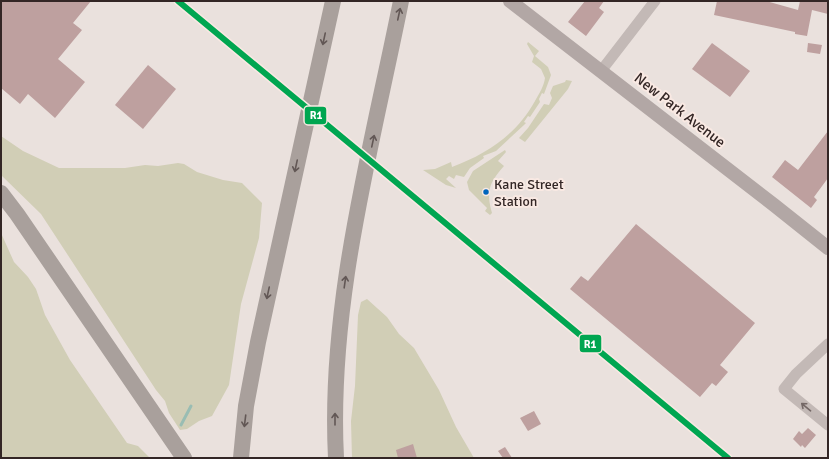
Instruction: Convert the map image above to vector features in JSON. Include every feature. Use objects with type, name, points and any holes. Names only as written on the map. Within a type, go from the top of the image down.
[{"type":"highway","points":[[241,458],[246,406],[254,358],[332,1]]},
{"type":"highway","points":[[336,458],[336,380],[340,321],[349,257],[402,1]]},
{"type":"highway","points":[[1,193],[17,214],[184,458]]},
{"type":"highway","points":[[1,209],[171,458]]},
{"type":"main road","name":"New Park Avenue","points":[[510,1],[828,248]]},
{"type":"street","points":[[601,71],[655,1]]},
{"type":"street","points":[[828,344],[813,357],[784,389],[828,425]]},
{"type":"shaded area","points":[[528,42],[539,51],[535,56],[548,67],[551,75],[544,94],[542,93],[539,99],[540,102],[530,117],[528,116],[524,122],[526,123],[496,151],[483,156],[484,158],[470,168],[464,177],[456,175],[454,179],[449,176],[446,179],[456,188],[446,185],[423,170],[435,169],[451,162],[452,167],[477,156],[500,142],[528,113],[538,96],[545,78],[541,69],[532,62],[534,56],[527,44]]},
{"type":"shaded area","points":[[566,80],[572,81],[568,89],[525,142],[519,138],[528,128],[544,104],[549,105],[552,98],[550,93],[553,86],[565,82]]},
{"type":"shaded area","points":[[1,136],[23,151],[59,168],[125,168],[145,165],[158,166],[178,163],[184,164],[197,172],[223,180],[242,183],[262,203],[259,238],[241,304],[229,385],[212,416],[199,421],[187,429],[180,430],[169,413],[165,401],[156,390],[41,214],[1,175]]},
{"type":"shaded area","points":[[505,150],[506,152],[498,161],[504,166],[495,177],[490,188],[489,199],[492,213],[490,215],[485,211],[487,208],[469,190],[467,182],[473,171]]},
{"type":"shaded area","points":[[1,233],[14,262],[28,277],[36,289],[45,315],[70,360],[127,443],[138,446],[150,458],[1,458]]},
{"type":"shaded area","points":[[367,299],[387,317],[399,334],[414,348],[439,390],[456,427],[474,458],[352,458],[351,421],[355,386],[358,315],[361,302]]},
{"type":"building","points":[[1,1],[91,1],[73,23],[82,30],[58,59],[85,82],[55,118],[28,94],[20,104],[1,88]]},
{"type":"building","points":[[585,1],[604,1],[599,8],[604,12],[586,36],[568,22]]},
{"type":"building","points":[[717,1],[766,1],[798,10],[800,1],[828,1],[828,14],[812,10],[807,36],[795,34],[795,32],[714,15]]},
{"type":"building","points":[[712,43],[750,71],[730,97],[692,69]]},
{"type":"building","points":[[808,43],[822,45],[820,54],[807,52]]},
{"type":"building","points":[[148,65],[176,89],[143,129],[115,105]]},
{"type":"building","points":[[828,131],[828,178],[814,197],[817,200],[811,208],[772,177],[785,160],[798,170]]},
{"type":"building","points":[[636,224],[755,323],[720,365],[728,372],[716,386],[712,383],[700,397],[570,289],[581,276],[588,281]]},
{"type":"building","points":[[534,411],[541,424],[528,431],[520,418]]},
{"type":"building","points":[[808,428],[816,435],[805,448],[802,445],[801,447],[793,439],[799,431],[802,434]]},
{"type":"building","points":[[413,444],[417,458],[398,458],[396,450]]},
{"type":"building","points":[[505,447],[512,458],[503,458],[498,451]]},
{"type":"waterway","points":[[181,425],[191,406]]},
{"type":"transit line","name":"R1","points":[[178,1],[728,458]]},
{"type":"place","name":"Kane Street Station","points":[[486,192]]}]
